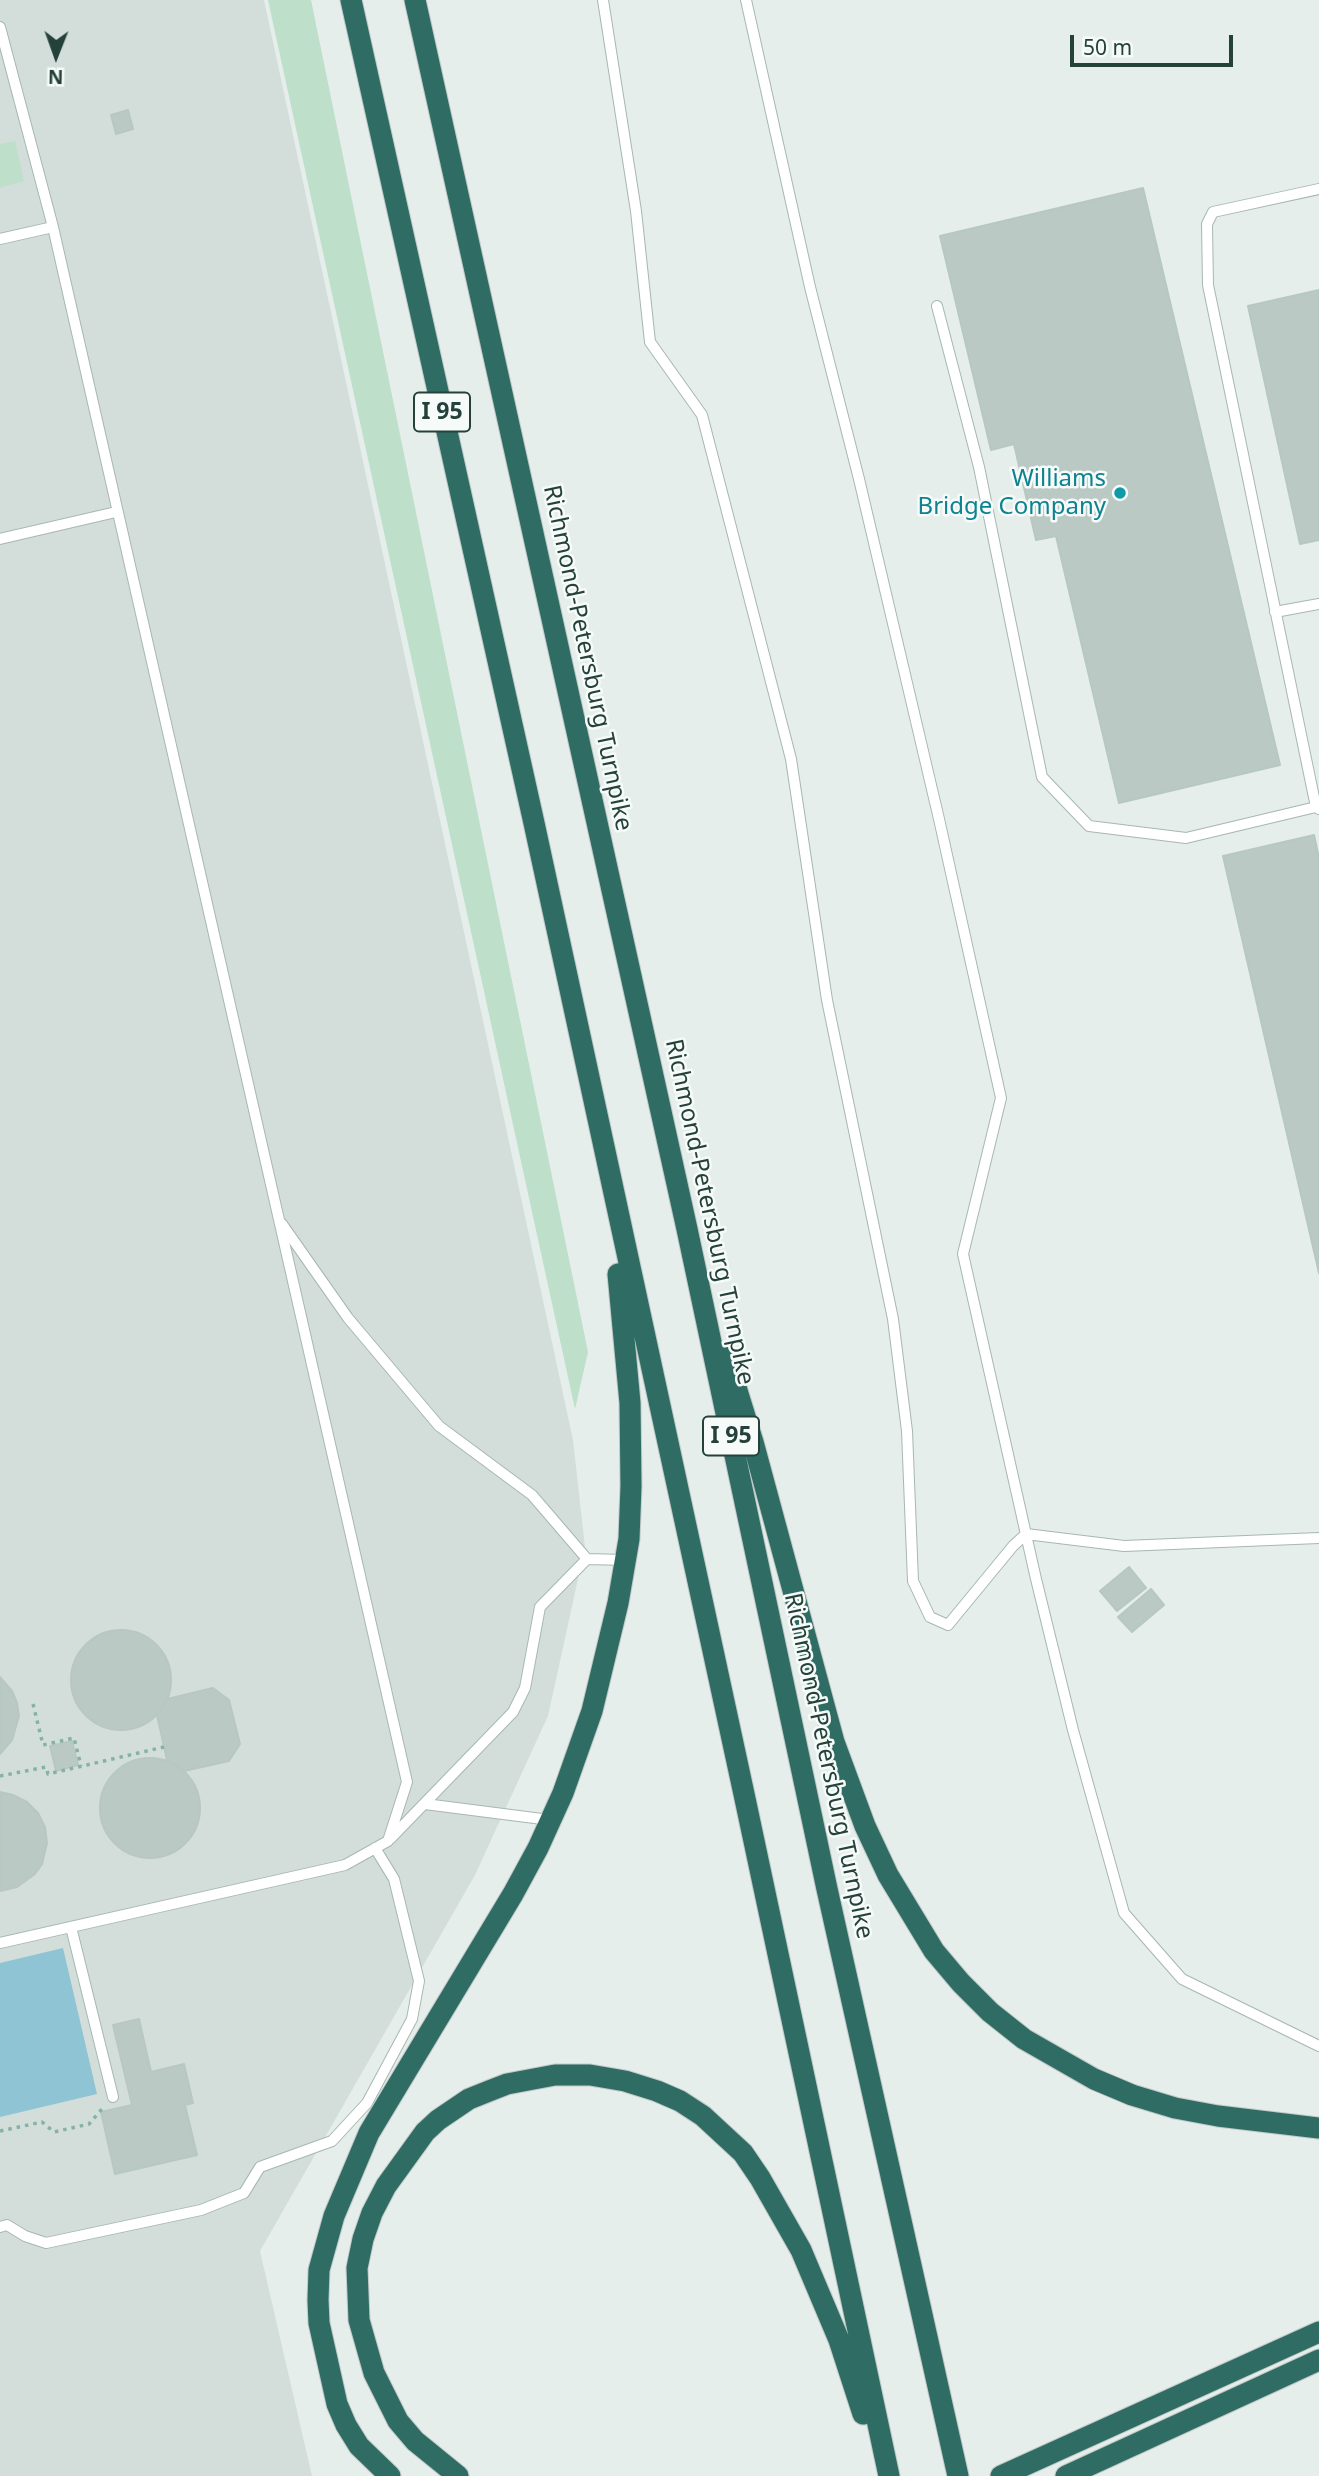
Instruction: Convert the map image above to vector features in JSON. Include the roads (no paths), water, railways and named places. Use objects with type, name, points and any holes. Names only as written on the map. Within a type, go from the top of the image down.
[{"type":"highway","name":"I 95","points":[[351,0],[525,782],[889,2476]]},
{"type":"highway","name":"Richmond-Petersburg Turnpike","points":[[415,0],[687,1229],[827,1889],[958,2476]]},
{"type":"highway","points":[[390,2476],[359,2446],[337,2404],[324,2352],[317,2300],[319,2270],[334,2216],[369,2133],[513,1894],[551,1820],[581,1746],[605,1666],[629,1539],[631,1486],[630,1403],[622,1306],[599,1130]]},
{"type":"highway","points":[[687,1229],[753,1442],[834,1742],[865,1826],[888,1875],[934,1951],[990,2012],[1024,2039],[1094,2079],[1132,2095],[1175,2108],[1319,2128]]},
{"type":"highway","points":[[458,2476],[415,2441],[398,2421],[373,2373],[359,2319],[357,2269],[363,2239],[372,2213],[399,2166],[425,2132],[469,2099],[508,2084],[555,2075],[590,2075],[625,2081],[657,2091],[680,2101],[709,2122],[743,2153],[782,2215],[821,2296],[853,2379],[882,2476]]},
{"type":"highway","points":[[1005,2474],[1319,2332]]},
{"type":"highway","points":[[1066,2476],[1319,2360]]},
{"type":"lane","points":[[603,0],[636,211],[650,342],[702,415],[791,759],[827,1000],[893,1319],[907,1431],[913,1581],[930,1617],[948,1625],[1026,1534],[1124,1546],[1319,1538]]},
{"type":"lane","points":[[746,0],[810,287],[940,819],[1001,1098],[963,1254],[1073,1730],[1124,1913],[1182,1979],[1319,2046]]},
{"type":"lane","points":[[0,27],[53,227],[407,1782],[388,1841]]},
{"type":"lane","points":[[937,306],[979,467],[1042,778],[1089,827],[1186,838],[1318,808],[1208,285],[1207,224],[1213,212],[1319,189]]},
{"type":"lane","points":[[0,239],[53,227]]},
{"type":"lane","points":[[0,539],[116,512]]},
{"type":"lane","points":[[1275,612],[1319,604]]},
{"type":"lane","points":[[278,1219],[348,1318],[439,1426],[532,1495],[587,1559]]},
{"type":"lane","points":[[0,1943],[345,1865],[388,1841],[513,1712],[525,1688],[540,1607],[587,1559],[625,1560]]},
{"type":"lane","points":[[425,1804],[551,1820]]},
{"type":"lane","points":[[0,2227],[7,2225],[25,2236],[46,2242],[201,2210],[244,2193],[260,2167],[332,2141],[367,2103],[412,2019],[419,1982],[394,1879],[375,1848]]},
{"type":"lane","points":[[71,1927],[113,2097]]},
{"type":"water","points":[[63,1948],[97,2094],[0,2117],[0,1963]]},
{"type":"place","name":"Williams Bridge Company","points":[[1120,493]]}]
